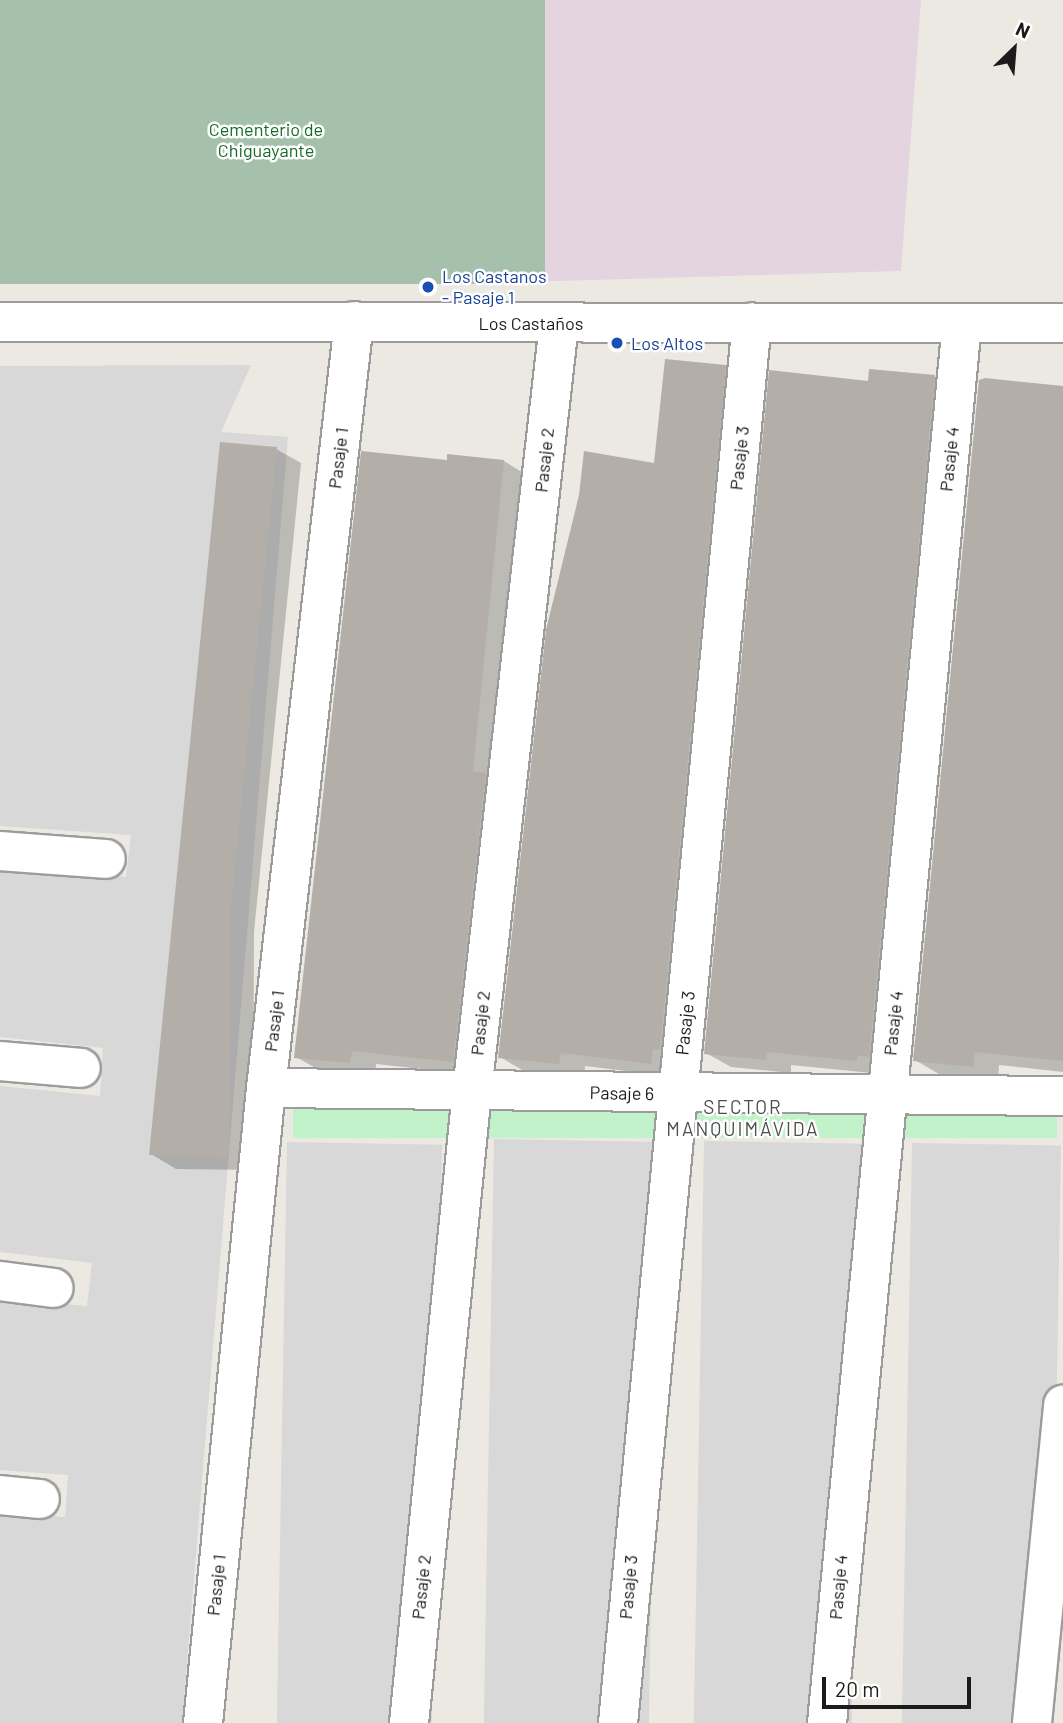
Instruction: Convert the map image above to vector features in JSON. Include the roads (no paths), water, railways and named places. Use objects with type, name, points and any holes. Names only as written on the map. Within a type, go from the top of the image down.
[{"type":"street","name":"Pasaje 1","points":[[203,1723],[266,1088],[354,321]]},
{"type":"street","name":"Los Castaños","points":[[0,322],[1063,323]]},
{"type":"street","name":"Pasaje 3","points":[[618,1723],[752,322]]},
{"type":"street","name":"Pasaje 4","points":[[827,1723],[962,323]]},
{"type":"street","name":"Pasaje 2","points":[[409,1723],[472,1091],[559,324]]},
{"type":"street","points":[[0,851],[106,859]]},
{"type":"street","points":[[0,1061],[81,1068]]},
{"type":"street","name":"Pasaje 6","points":[[266,1088],[1063,1096]]},
{"type":"street","points":[[0,1281],[54,1288]]},
{"type":"street","points":[[1032,1723],[1063,1405]]},
{"type":"street","points":[[0,1495],[40,1499]]},
{"type":"place","name":"Los Castanos - Pasaje 1","points":[[428,287]]},
{"type":"place","name":"Los Altos","points":[[617,343]]},
{"type":"district","name":"SECTOR MANQUIMÁVIDA","points":[[743,1118]]},
{"type":"park label","name":"Cementerio de Chiguayante","points":[[266,140]]}]
